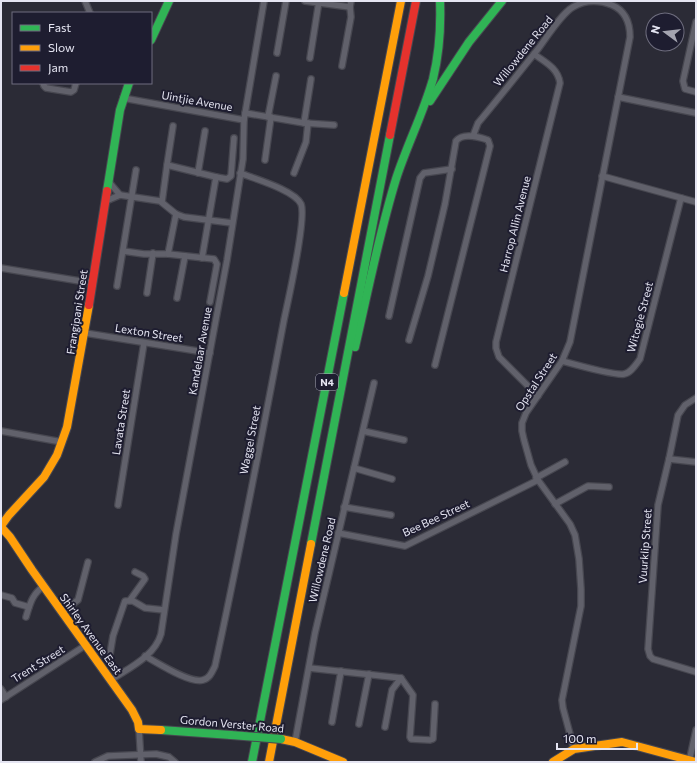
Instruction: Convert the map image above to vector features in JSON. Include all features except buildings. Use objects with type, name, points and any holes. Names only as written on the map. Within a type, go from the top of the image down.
[{"type":"main road","points":[[152,38],[170,1]]},
{"type":"main road","name":"N4","points":[[252,762],[400,1]]},
{"type":"main road","name":"N4","points":[[269,762],[319,507],[330,439],[416,1]]},
{"type":"main road","points":[[319,507],[378,242],[396,177],[429,92],[436,63],[440,37],[440,1]]},
{"type":"main road","points":[[414,131],[459,55],[502,1]]},
{"type":"main road","name":"Frangipani Street","points":[[1,526],[9,515],[44,477],[62,442],[72,405],[85,334],[120,110],[129,84]]},
{"type":"main road","name":"Shirley Avenue East","points":[[1,526],[132,710],[138,722],[139,729]]},
{"type":"main road","name":"Gordon Verster Road","points":[[139,729],[281,739],[296,742],[343,762]]},
{"type":"main road","points":[[553,762],[574,749],[622,742],[691,761]]},
{"type":"street","points":[[85,1],[90,12]]},
{"type":"street","name":"Kandelaar Avenue","points":[[111,680],[146,656],[158,642],[161,634],[176,534],[210,353],[232,223],[242,159],[244,120],[264,1]]},
{"type":"street","points":[[277,53],[286,1]]},
{"type":"street","points":[[305,1],[351,4],[351,17],[342,66]]},
{"type":"street","name":"Willowdene Road","points":[[473,136],[477,125],[557,24],[572,8],[587,1],[606,3],[620,10],[629,21],[630,37]]},
{"type":"street","points":[[310,58],[319,2]]},
{"type":"street","points":[[696,22],[683,81],[684,89],[696,92]]},
{"type":"street","name":"Opstal Street","points":[[574,749],[562,700],[581,606],[579,559],[575,535],[570,524],[537,479],[524,440],[522,423],[526,413],[562,361],[570,342],[630,37]]},
{"type":"street","name":"Harrop Allin Avenue","points":[[534,54],[553,67],[560,83],[496,342],[496,348],[499,357],[538,396]]},
{"type":"street","points":[[265,160],[276,76]]},
{"type":"street","points":[[294,173],[306,142],[306,123],[311,80]]},
{"type":"street","points":[[43,84],[46,88],[71,92],[74,90],[76,84]]},
{"type":"street","points":[[618,97],[696,113]]},
{"type":"street","name":"Uintjie Avenue","points":[[123,98],[244,120]]},
{"type":"street","points":[[246,113],[306,123],[334,125]]},
{"type":"street","points":[[162,202],[173,126]]},
{"type":"street","points":[[198,173],[205,131]]},
{"type":"street","points":[[409,340],[428,276],[452,169],[456,141],[459,138],[473,136],[488,140],[490,146],[435,365]]},
{"type":"street","points":[[167,166],[227,179],[231,176],[234,138]]},
{"type":"street","points":[[389,316],[420,178],[424,173],[452,169]]},
{"type":"street","points":[[116,286],[136,170]]},
{"type":"street","name":"Waggel Street","points":[[146,656],[186,678],[196,681],[207,678],[212,673],[215,666],[274,375],[302,223],[302,208],[298,200],[288,193],[240,173]]},
{"type":"street","points":[[602,176],[696,202]]},
{"type":"street","points":[[202,258],[216,177]]},
{"type":"street","points":[[109,182],[120,195]]},
{"type":"street","points":[[106,201],[120,195],[162,202],[176,214],[184,217],[232,223]]},
{"type":"street","name":"Witogie Street","points":[[562,361],[616,374],[625,374],[634,368],[640,359],[681,198]]},
{"type":"street","points":[[168,254],[176,214]]},
{"type":"street","points":[[123,251],[214,259],[217,264],[210,302]]},
{"type":"street","points":[[147,293],[153,253]]},
{"type":"street","points":[[178,298],[185,256]]},
{"type":"street","points":[[1,268],[92,283]]},
{"type":"street","name":"Lexton Street","points":[[85,334],[210,353]]},
{"type":"street","name":"Lavata Street","points":[[118,505],[144,343]]},
{"type":"street","name":"Willowdene Road","points":[[296,742],[315,633],[374,383]]},
{"type":"street","name":"Vuurklip Street","points":[[696,398],[685,405],[678,415],[657,512],[648,653],[657,661],[696,672]]},
{"type":"street","points":[[1,431],[62,442]]},
{"type":"street","points":[[363,431],[404,440]]},
{"type":"street","points":[[669,459],[696,462]]},
{"type":"street","name":"Bee Bee Street","points":[[338,533],[405,546],[537,479],[565,462]]},
{"type":"street","points":[[354,468],[392,479]]},
{"type":"street","points":[[555,504],[588,486],[609,487]]},
{"type":"street","points":[[344,507],[391,515]]},
{"type":"street","points":[[62,612],[78,600],[88,562]]},
{"type":"street","points":[[130,600],[145,579],[143,576],[135,572]]},
{"type":"street","points":[[26,617],[32,597],[44,586]]},
{"type":"street","points":[[1,595],[12,598],[15,603],[29,607]]},
{"type":"street","points":[[110,654],[125,600],[138,602],[145,608],[164,610]]},
{"type":"street","name":"Trent Street","points":[[4,698],[86,646]]},
{"type":"street","points":[[309,668],[401,678],[413,695],[411,739],[433,739],[436,704]]},
{"type":"street","points":[[332,722],[341,671]]},
{"type":"street","points":[[359,724],[369,674]]},
{"type":"street","points":[[385,727],[394,685],[401,678]]},
{"type":"street","points":[[1,690],[4,698]]},
{"type":"street","name":"Shirley Avenue East","points":[[139,729],[141,762]]},
{"type":"street","points":[[691,761],[696,730]]},
{"type":"street","points":[[95,762],[106,756],[140,754],[165,756],[174,762]]},
{"type":"traffic: fast","points":[[152,38],[169,1]]},
{"type":"traffic: fast","points":[[355,347],[379,242],[396,179],[425,105],[433,79],[439,40],[440,1]]},
{"type":"traffic: fast","points":[[430,101],[469,42],[502,1]]},
{"type":"traffic: fast","points":[[107,191],[120,110],[129,84]]},
{"type":"traffic: fast","points":[[311,544],[390,135]]},
{"type":"traffic: fast","points":[[252,762],[344,293]]},
{"type":"traffic: fast","points":[[161,730],[231,735]]},
{"type":"traffic: fast","points":[[231,735],[281,739]]},
{"type":"traffic: slow","points":[[344,293],[401,1]]},
{"type":"traffic: slow","points":[[1,526],[9,515],[44,477],[57,455],[67,427],[89,305]]},
{"type":"traffic: slow","points":[[1,527],[10,537],[132,710],[138,722],[139,729],[161,730]]},
{"type":"traffic: slow","points":[[269,762],[311,544]]},
{"type":"traffic: slow","points":[[281,739],[295,742],[343,762]]},
{"type":"traffic: slow","points":[[553,762],[574,749],[622,742],[696,762]]},
{"type":"traffic: jam","points":[[390,135],[416,1]]},
{"type":"traffic: jam","points":[[89,305],[107,191]]}]
